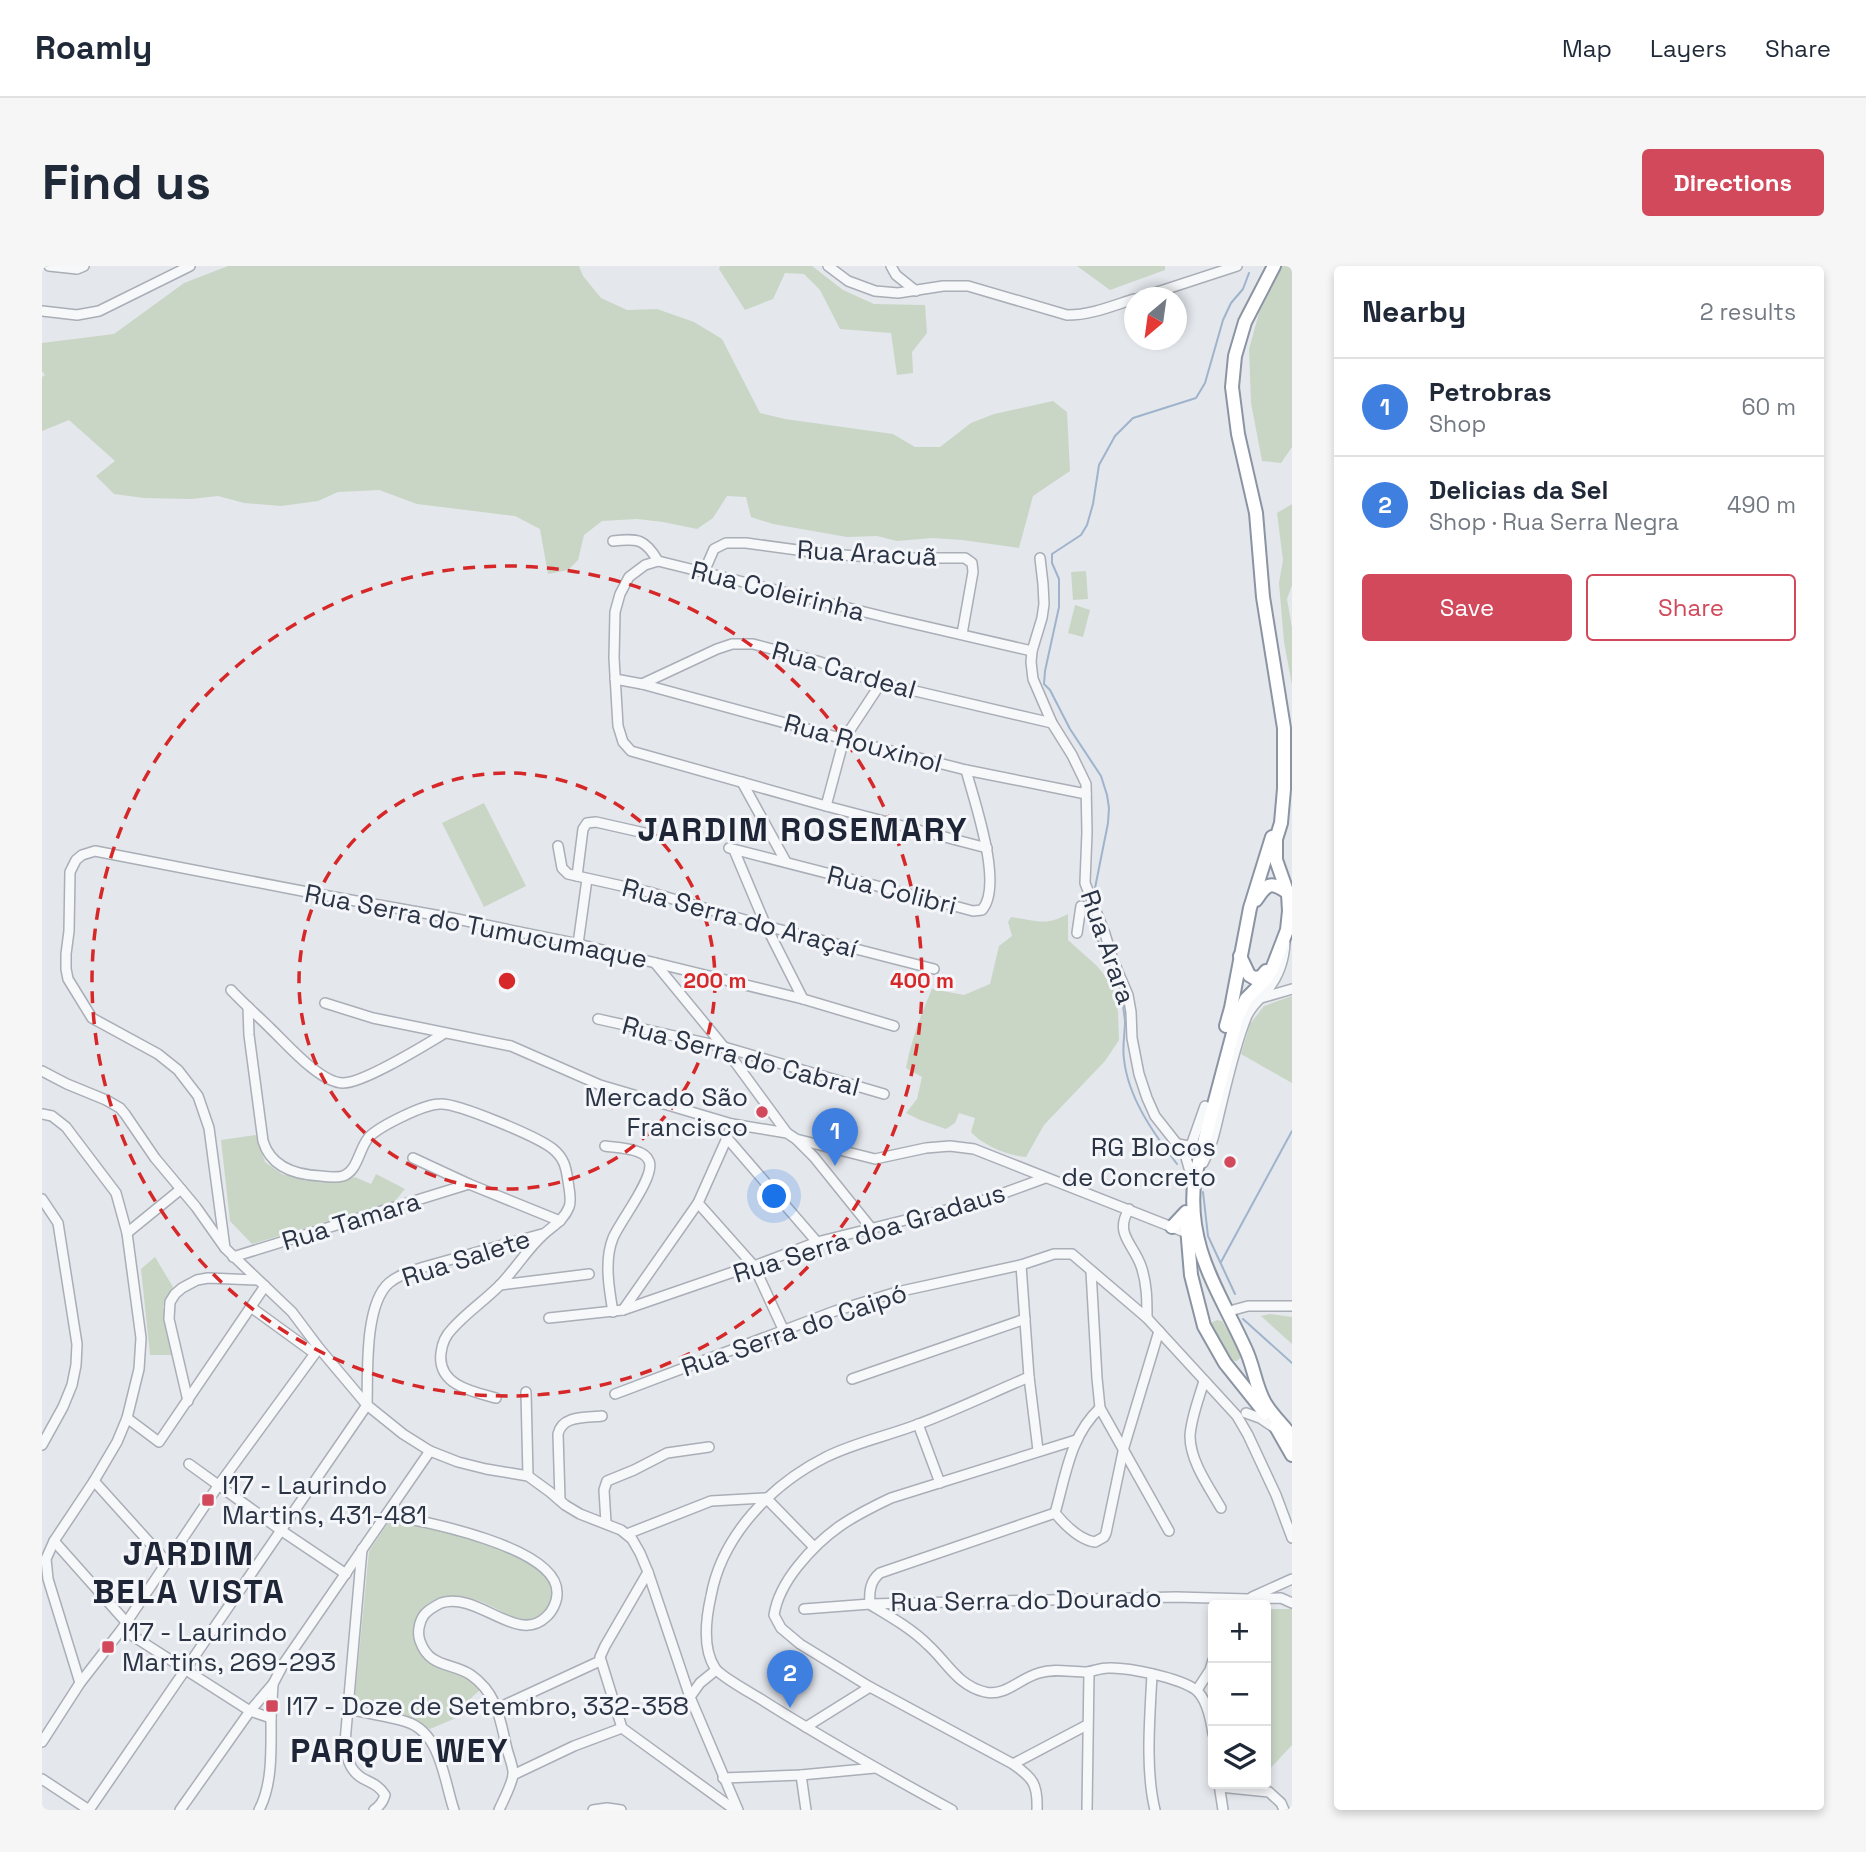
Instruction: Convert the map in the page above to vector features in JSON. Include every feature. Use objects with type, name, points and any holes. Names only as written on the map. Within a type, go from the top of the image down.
[{"type":"highway","points":[[1274,266],[1245,322],[1235,356],[1232,387],[1238,434],[1256,513],[1262,586],[1284,728],[1284,789],[1281,823],[1276,839],[1276,860],[1290,893],[1286,957],[1246,999],[1237,1018],[1185,1194],[1194,1292],[1204,1326],[1225,1363],[1278,1430],[1292,1455]]},
{"type":"highway","points":[[1202,1259],[1193,1212],[1192,1172],[1205,1106],[1231,1008],[1250,909],[1284,789]]},
{"type":"highway","points":[[1250,909],[1267,886],[1275,885],[1290,893]]},
{"type":"highway","points":[[1240,956],[1249,975],[1258,979],[1286,957]]},
{"type":"highway","points":[[1171,1227],[1186,1212]]},
{"type":"highway","points":[[1187,1233],[1193,1240],[1247,1351],[1266,1406],[1292,1437]]},
{"type":"highway","points":[[1204,1326],[1215,1314],[1226,1312]]},
{"type":"highway","points":[[1225,1363],[1239,1364],[1245,1359],[1247,1351]]},
{"type":"street","points":[[49,266],[77,269],[83,266]]},
{"type":"street","points":[[42,311],[77,315],[99,311],[190,266]]},
{"type":"street","points":[[828,266],[848,281],[875,291],[898,293],[943,286],[968,286],[1079,315],[1124,302]]},
{"type":"street","points":[[891,266],[896,275],[916,291]]},
{"type":"street","points":[[1171,287],[1237,266]]},
{"type":"street","points":[[613,541],[641,541],[647,544],[658,561]]},
{"type":"street","name":"Rua Aracuã","points":[[704,572],[713,549],[726,543],[746,543],[839,555],[965,558],[972,563],[973,572],[962,635]]},
{"type":"street","name":"Rua Arara","points":[[1040,558],[1044,604],[1032,650],[1033,679],[1052,723],[1086,784],[1085,883],[1128,995],[1135,1057],[1147,1098],[1185,1154],[1192,1172]]},
{"type":"street","name":"Rua Coleirinha","points":[[742,782],[638,754],[627,748],[623,742],[618,726],[614,620],[620,594],[629,577],[645,565],[658,561],[1032,650]]},
{"type":"street","name":"Rua Cardeal","points":[[642,684],[699,656],[732,644],[753,645],[881,683],[1052,723]]},
{"type":"street","name":"Rua Rouxinol","points":[[615,679],[966,770],[1086,794]]},
{"type":"street","points":[[826,806],[844,739],[881,683]]},
{"type":"street","points":[[742,782],[987,848],[966,770]]},
{"type":"street","points":[[742,782],[786,862]]},
{"type":"street","points":[[558,846],[564,871],[577,876],[583,829],[587,824],[596,822],[649,834]]},
{"type":"street","name":"Rua Colibri","points":[[766,926],[731,849],[973,911],[982,910],[988,900],[990,865],[987,848]]},
{"type":"street","name":"Rua Serra do Tumucumaque","points":[[225,1248],[209,1128],[198,1096],[178,1070],[158,1054],[92,1018],[68,979],[66,954],[70,872],[82,855],[94,851],[578,944],[803,999],[894,1027]]},
{"type":"street","name":"Rua Serra do Araçaí","points":[[577,876],[649,892],[766,926],[933,969]]},
{"type":"street","name":"Rua Serra do Araçaí","points":[[578,944],[587,879]]},
{"type":"street","points":[[1077,933],[1080,909],[1098,915]]},
{"type":"street","points":[[1269,989],[1282,964],[1289,920]]},
{"type":"street","points":[[766,926],[803,999]]},
{"type":"street","points":[[1192,1172],[1206,1158],[1214,1139],[1234,1055],[1247,1016],[1259,999],[1282,976],[1286,957]]},
{"type":"street","points":[[654,962],[724,1047],[787,1132],[814,1157],[872,1229]]},
{"type":"street","points":[[1259,999],[1292,989]]},
{"type":"street","points":[[231,990],[305,1063],[333,1081],[343,1083],[369,1074],[445,1033]]},
{"type":"street","points":[[325,1003],[373,1018],[511,1046],[600,1085],[732,1124],[787,1132]]},
{"type":"street","points":[[247,1007],[263,1141],[266,1151],[284,1168],[301,1175],[342,1176],[351,1171],[365,1141],[377,1130],[425,1107],[439,1104],[455,1106],[550,1146],[562,1157],[566,1168],[570,1205],[561,1221],[544,1234],[500,1285],[450,1331],[444,1340],[441,1362],[449,1380],[473,1392],[496,1398]]},
{"type":"street","name":"Rua Serra do Cabral","points":[[598,1019],[724,1047],[884,1094]]},
{"type":"street","points":[[42,1071],[120,1108],[225,1248],[292,1312],[316,1351],[367,1405],[403,1434],[430,1451],[458,1462],[528,1476],[580,1514],[606,1523],[632,1539],[648,1572],[690,1697],[736,1810]]},
{"type":"street","points":[[1177,1143],[1184,1146],[1192,1143],[1205,1106]]},
{"type":"street","points":[[42,1114],[52,1116],[66,1127],[111,1185],[120,1201],[141,1338],[139,1369],[127,1418],[117,1442],[54,1541],[46,1559],[45,1569],[80,1683]]},
{"type":"street","points":[[624,1310],[698,1203],[732,1124]]},
{"type":"street","points":[[727,1138],[817,1242]]},
{"type":"street","points":[[796,1139],[875,1159],[926,1148],[950,1146],[974,1149],[1187,1233]]},
{"type":"street","points":[[605,1146],[642,1153],[651,1168],[611,1244],[609,1272],[613,1312]]},
{"type":"street","points":[[814,1157],[827,1146]]},
{"type":"street","points":[[412,1158],[561,1221]]},
{"type":"street","name":"Rua Serra doa Gradaus","points":[[549,1318],[624,1310],[817,1242],[982,1200],[1045,1178]]},
{"type":"street","name":"Rua Tamara","points":[[233,1257],[469,1184]]},
{"type":"street","points":[[127,1233],[180,1189]]},
{"type":"street","points":[[42,1199],[58,1223],[77,1344],[72,1385],[63,1407],[46,1430],[42,1445]]},
{"type":"street","points":[[698,1203],[754,1266],[783,1329]]},
{"type":"street","points":[[1129,1209],[1122,1224],[1141,1265],[1147,1297],[1147,1318]]},
{"type":"street","points":[[1171,1227],[1181,1236],[1188,1249]]},
{"type":"street","name":"Rua Salete","points":[[367,1405],[371,1322],[376,1304],[387,1284],[424,1267],[544,1234]]},
{"type":"street","name":"Rua Serra do Caipó","points":[[615,1394],[783,1329],[897,1292],[1021,1265],[1054,1254],[1076,1256],[1091,1271]]},
{"type":"street","points":[[1021,1265],[1028,1377],[1038,1450]]},
{"type":"street","points":[[1091,1271],[1147,1318],[1204,1381],[1241,1415],[1292,1538]]},
{"type":"street","points":[[1091,1271],[1100,1408],[1169,1531]]},
{"type":"street","points":[[500,1285],[589,1274]]},
{"type":"street","points":[[188,1401],[169,1319],[170,1302],[175,1294],[197,1280],[262,1283]]},
{"type":"street","points":[[127,1418],[159,1442],[252,1308],[262,1283]]},
{"type":"street","points":[[1226,1312],[1248,1306],[1292,1306]]},
{"type":"street","points":[[252,1308],[316,1351]]},
{"type":"street","points":[[852,1379],[1025,1319]]},
{"type":"street","points":[[1055,1513],[1087,1540],[1095,1542],[1104,1536],[1108,1528],[1124,1447],[1159,1331]]},
{"type":"street","points":[[42,1742],[80,1683],[124,1626],[218,1486],[316,1351]]},
{"type":"street","points":[[952,1810],[875,1768],[716,1670],[708,1648],[707,1612],[712,1589],[725,1556],[746,1522],[766,1498],[802,1471],[827,1456],[918,1424],[1028,1377]]},
{"type":"street","points":[[1204,1381],[1191,1428],[1191,1441],[1195,1459],[1221,1508]]},
{"type":"street","points":[[526,1392],[528,1476]]},
{"type":"street","points":[[1241,1415],[1254,1401]]},
{"type":"street","points":[[42,1779],[89,1810],[367,1405]]},
{"type":"street","points":[[1055,1513],[1076,1440],[1089,1419],[1100,1408]]},
{"type":"street","points":[[1241,1415],[1260,1418],[1278,1430]]},
{"type":"street","points":[[559,1500],[559,1428],[567,1421],[602,1416]]},
{"type":"street","points":[[918,1424],[940,1483]]},
{"type":"street","points":[[1037,1810],[1035,1784],[1013,1764],[870,1687],[788,1635],[774,1615],[779,1594],[814,1547],[838,1526],[863,1511],[891,1498],[1076,1440]]},
{"type":"street","points":[[606,1523],[604,1490],[607,1481],[667,1452],[709,1447]]},
{"type":"street","points":[[180,1810],[250,1711],[273,1684],[284,1663],[430,1451]]},
{"type":"street","points":[[189,1464],[346,1574]]},
{"type":"street","points":[[94,1481],[167,1562]]},
{"type":"street","points":[[627,1534],[711,1502],[766,1498]]},
{"type":"street","points":[[766,1498],[814,1547]]},
{"type":"street","points":[[741,1501],[746,1522]]},
{"type":"street","points":[[1055,1513],[880,1573],[871,1585],[870,1604],[917,1635],[960,1681],[981,1692],[996,1693],[1037,1673],[1052,1670],[1088,1672],[1107,1668],[1152,1674],[1197,1690],[1205,1703],[1211,1726]]},
{"type":"street","points":[[387,1514],[432,1523],[526,1555],[552,1575],[557,1586],[558,1597],[548,1616],[530,1625],[506,1621],[471,1604],[453,1601],[430,1609],[420,1624],[419,1639],[426,1653],[435,1661],[468,1673],[479,1681],[498,1708],[513,1775],[499,1810]]},
{"type":"street","points":[[54,1541],[124,1626],[185,1671],[250,1711],[271,1718]]},
{"type":"street","points":[[362,1549],[345,1742],[353,1771],[382,1789],[385,1795],[384,1801],[374,1810]]},
{"type":"street","points":[[648,1572],[604,1646],[600,1661],[622,1728],[736,1810]]},
{"type":"street","name":"Rua Serra do Dourado","points":[[1248,1599],[1292,1579]]},
{"type":"street","points":[[337,1587],[348,1586],[358,1597]]},
{"type":"street","points":[[1273,1588],[1275,1598]]},
{"type":"street","name":"Rua Serra do Dourado","points":[[804,1609],[870,1604],[1176,1597],[1281,1598],[1292,1603]]},
{"type":"street","points":[[498,1708],[600,1661]]},
{"type":"street","points":[[1197,1690],[1212,1663]]},
{"type":"street","points":[[690,1697],[700,1683],[716,1670]]},
{"type":"street","points":[[1087,1810],[1088,1672]]},
{"type":"street","points":[[1152,1674],[1150,1751],[1155,1810]]},
{"type":"street","points":[[261,1809],[269,1768],[273,1684]]},
{"type":"street","points":[[806,1727],[870,1687]]},
{"type":"street","points":[[349,1709],[409,1722],[419,1728],[428,1737],[436,1752],[454,1810]]},
{"type":"street","points":[[1013,1764],[1087,1725]]},
{"type":"street","points":[[513,1775],[622,1728]]},
{"type":"street","points":[[723,1779],[875,1768]]},
{"type":"street","points":[[801,1775],[806,1810]]},
{"type":"street","points":[[1220,1789],[1223,1810]]},
{"type":"street","points":[[1249,1789],[1269,1791],[1284,1810]]},
{"type":"street","points":[[593,1810],[621,1810]]},
{"type":"green space","points":[[228,266],[579,266],[583,276],[601,298],[627,310],[657,309],[694,322],[722,339],[760,413],[893,434],[915,447],[940,447],[971,423],[994,414],[1053,401],[1067,412],[1070,471],[1033,496],[1019,548],[932,538],[897,541],[877,536],[847,537],[773,524],[751,517],[746,497],[727,496],[713,518],[697,529],[637,519],[602,521],[584,535],[578,560],[568,570],[548,574],[540,529],[515,516],[417,504],[379,490],[338,492],[318,501],[281,506],[244,503],[218,496],[191,499],[114,494],[96,476],[115,461],[69,420],[42,431],[42,377],[45,375],[42,371],[42,343],[114,334],[184,283]]},
{"type":"green space","points":[[720,266],[812,266],[843,290],[874,304],[925,305],[927,333],[912,352],[913,373],[897,375],[891,333],[840,329],[820,290],[804,274],[785,273],[773,299],[745,310],[719,269]]},
{"type":"green space","points":[[1077,266],[1165,266],[1165,270],[1110,290]]},
{"type":"green space","points":[[1282,266],[1292,266],[1292,447],[1281,463],[1262,461],[1251,403],[1249,349],[1259,313]]},
{"type":"green space","points":[[1292,504],[1292,585],[1287,599],[1292,628],[1292,685],[1284,642],[1279,583],[1283,560],[1277,513]]},
{"type":"green space","points":[[1086,571],[1088,599],[1073,600],[1071,572]]},
{"type":"green space","points":[[1075,605],[1090,610],[1083,637],[1068,633]]},
{"type":"green space","points":[[484,803],[526,886],[484,907],[442,823]]},
{"type":"green space","points":[[1068,914],[1068,940],[1097,966],[1113,986],[1119,1040],[1105,1061],[1044,1125],[1026,1157],[996,1149],[976,1137],[971,1132],[975,1118],[959,1113],[955,1123],[946,1129],[906,1113],[917,1099],[922,1077],[906,1068],[908,1058],[932,989],[964,995],[990,984],[999,946],[1012,936],[1008,922],[1011,917],[1046,921]]},
{"type":"green space","points":[[1292,996],[1292,1083],[1241,1054],[1250,1024],[1264,1006]]},
{"type":"green space","points":[[256,1135],[265,1162],[282,1174],[307,1181],[344,1181],[355,1177],[371,1184],[376,1174],[405,1189],[395,1201],[252,1244],[230,1221],[221,1140]]},
{"type":"green space","points":[[155,1257],[173,1287],[163,1306],[173,1355],[150,1355],[141,1269]]},
{"type":"green space","points":[[1270,1314],[1292,1317],[1292,1344],[1261,1316]]},
{"type":"green space","points":[[1222,1321],[1242,1353],[1237,1361],[1228,1360],[1210,1328],[1211,1323]]},
{"type":"green space","points":[[390,1520],[475,1539],[524,1556],[533,1561],[551,1584],[550,1605],[539,1617],[529,1621],[515,1619],[488,1604],[462,1597],[437,1599],[424,1607],[414,1629],[420,1652],[430,1663],[462,1676],[480,1690],[470,1699],[463,1715],[430,1729],[403,1716],[368,1708],[355,1696],[369,1551]]},
{"type":"green space","points":[[1271,1609],[1292,1609],[1292,1745],[1271,1768]]},
{"type":"waterway","points":[[1094,893],[1109,808],[1101,776],[1044,684],[1059,607],[1059,579],[1052,563],[1052,554],[1081,535],[1087,525],[1099,465],[1115,436],[1133,418],[1196,398],[1205,383],[1223,320],[1231,303],[1243,289],[1249,273]]},
{"type":"waterway","points":[[1095,921],[1097,939],[1111,965]]},
{"type":"waterway","points":[[1121,989],[1126,1073],[1136,1101],[1151,1128],[1177,1164]]},
{"type":"waterway","points":[[1221,1262],[1292,1131]]},
{"type":"waterway","points":[[1203,1192],[1208,1236],[1235,1294]]},
{"type":"waterway","points":[[1243,1319],[1292,1363]]},
{"type":"place","name":"Mercado São Francisco","points":[[762,1112]]},
{"type":"place","name":"RG Blocos de Concreto","points":[[1230,1162]]},
{"type":"place","name":"Petrobras","points":[[835,1166]]},
{"type":"place","name":"I17 - Laurindo Martins, 431-481","points":[[208,1500]]},
{"type":"place","name":"I17 - Laurindo Martins, 269-293","points":[[108,1647]]},
{"type":"place","name":"I17 - Doze de Setembro, 332-358","points":[[272,1706]]},
{"type":"place","name":"Delicias da Sel","points":[[790,1708]]},
{"type":"district","name":"JARDIM ROSEMARY","points":[[803,829]]},
{"type":"district","name":"JARDIM BELA VISTA","points":[[189,1572]]},
{"type":"district","name":"PARQUE WEY","points":[[400,1750]]}]
